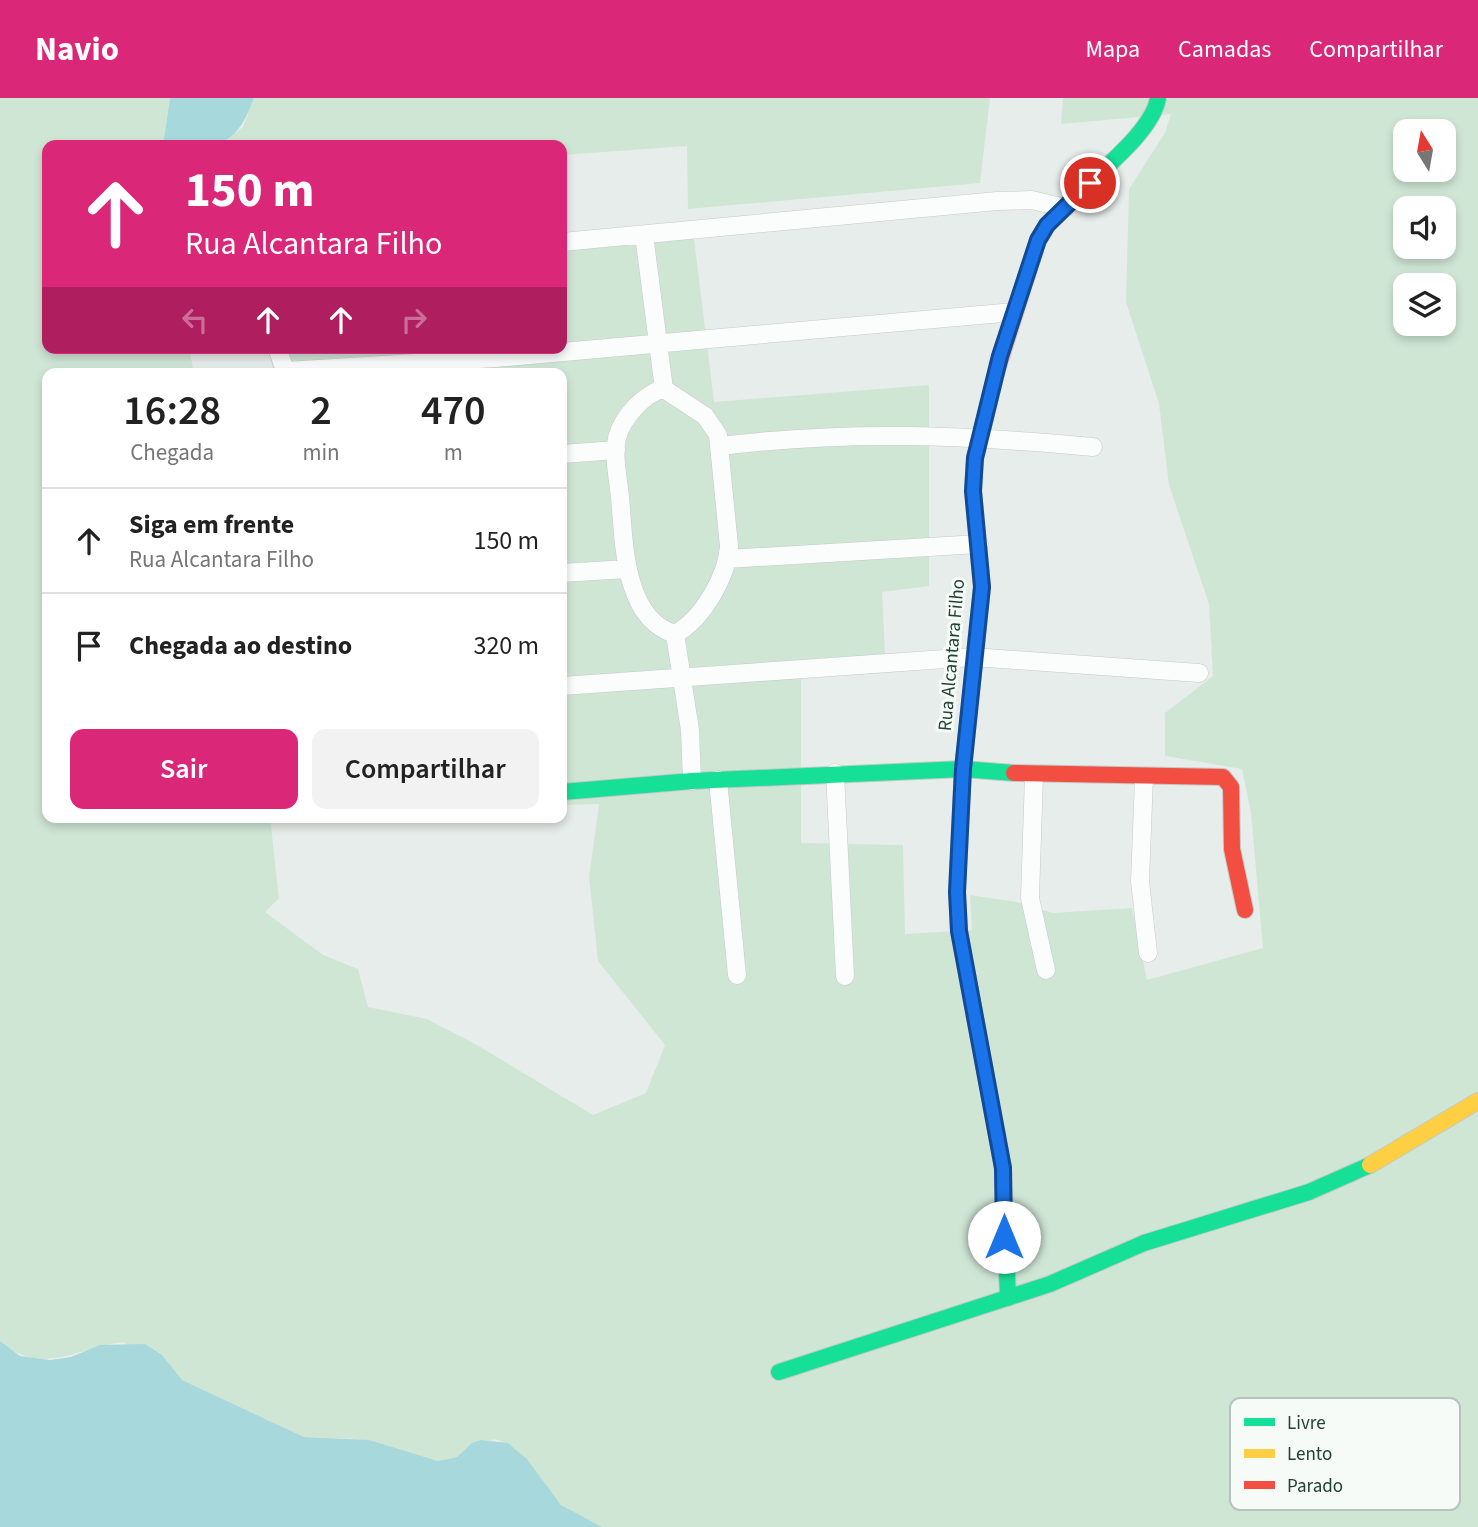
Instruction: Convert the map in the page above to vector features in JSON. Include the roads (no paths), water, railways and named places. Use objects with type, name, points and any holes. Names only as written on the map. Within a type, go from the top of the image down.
[{"type":"street","name":"Rua Alcantara Filho","points":[[1008,1298],[1003,1168],[959,931],[957,892],[963,769],[982,587],[973,481],[979,437],[1014,312],[1038,240],[1047,225],[1144,127],[1156,110],[1158,98]]},
{"type":"street","points":[[567,242],[997,201],[1032,200],[1065,208]]},
{"type":"street","points":[[644,235],[664,389],[705,416],[714,427],[721,446],[729,546],[727,559],[698,615],[675,634]]},
{"type":"street","points":[[567,351],[1014,312]]},
{"type":"street","points":[[346,368],[538,354]]},
{"type":"street","points":[[664,389],[637,406],[625,421],[616,450],[627,569],[640,602],[662,627],[675,634]]},
{"type":"street","points":[[721,446],[775,439],[888,434],[979,437],[1093,447]]},
{"type":"street","points":[[567,454],[616,450]]},
{"type":"street","points":[[727,559],[979,544]]},
{"type":"street","points":[[567,573],[627,569]]},
{"type":"street","points":[[675,634],[692,742],[692,781]]},
{"type":"street","points":[[567,686],[973,657],[1199,673]]},
{"type":"street","points":[[567,792],[692,781],[963,769],[1034,775],[1213,776],[1228,780],[1232,849],[1245,910]]},
{"type":"street","points":[[835,773],[845,976]]},
{"type":"street","points":[[1034,775],[1030,898],[1046,970]]},
{"type":"street","points":[[1144,777],[1140,881],[1148,953]]},
{"type":"street","points":[[718,780],[737,975]]},
{"type":"street","points":[[779,1372],[1065,1279],[1144,1243],[1279,1203],[1335,1181],[1427,1133],[1478,1101]]},
{"type":"water","points":[[170,98],[254,98],[239,129],[224,140],[164,140]]},
{"type":"water","points":[[0,1341],[20,1356],[50,1360],[71,1357],[100,1345],[145,1344],[162,1355],[182,1380],[304,1437],[369,1440],[438,1461],[457,1457],[472,1443],[481,1440],[508,1443],[527,1459],[561,1505],[602,1527],[0,1527]]}]
